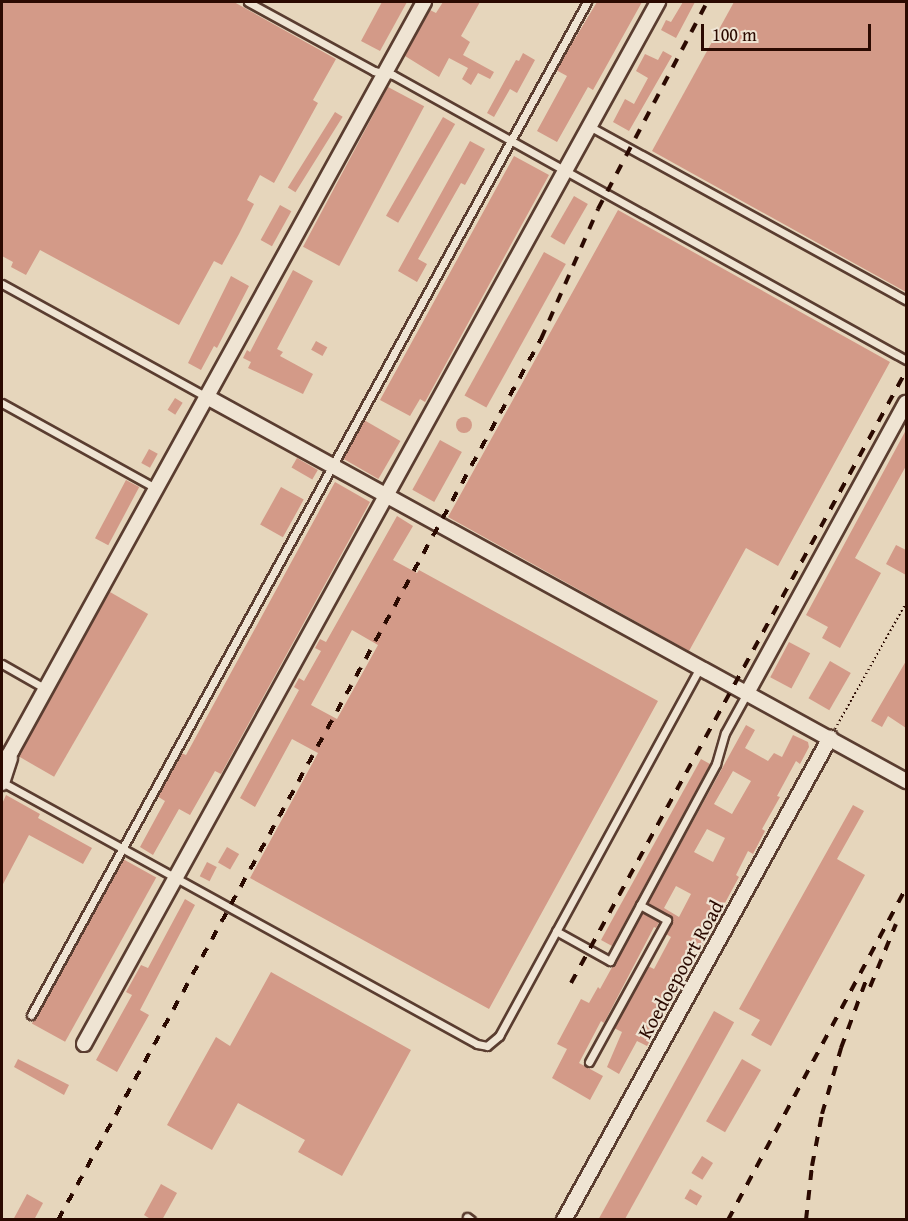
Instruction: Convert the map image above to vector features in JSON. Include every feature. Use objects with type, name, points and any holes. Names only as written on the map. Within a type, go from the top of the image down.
[{"type":"street","points":[[2,765],[157,489],[424,2]]},
{"type":"street","points":[[84,1044],[658,2]]},
{"type":"street","points":[[207,397],[906,781]]},
{"type":"street","points":[[747,693],[906,403]]},
{"type":"street","name":"Koedoepoort Road","points":[[564,1220],[830,738]]},
{"type":"street","points":[[2,783],[12,750]]},
{"type":"lane","points":[[248,2],[374,71],[393,75],[906,360]]},
{"type":"lane","points":[[31,1015],[587,2]]},
{"type":"lane","points":[[589,126],[906,300]]},
{"type":"lane","points":[[2,284],[207,397]]},
{"type":"lane","points":[[2,403],[157,489]]},
{"type":"lane","points":[[2,664],[46,689]]},
{"type":"lane","points":[[2,783],[483,1046],[491,1044],[499,1036],[700,668]]},
{"type":"lane","points":[[556,931],[610,960],[716,764],[725,733],[747,693]]},
{"type":"lane","points":[[590,1062],[667,920],[640,905]]},
{"type":"path","points":[[830,738],[906,603]]},
{"type":"building","points":[[2,2],[234,2],[336,59],[313,100],[318,103],[274,183],[260,175],[247,200],[254,204],[239,234],[222,265],[214,261],[179,325],[40,250],[26,275],[11,267],[13,262],[2,256]]},
{"type":"building","points":[[382,2],[407,2],[380,51],[361,41]]},
{"type":"building","points":[[443,2],[480,2],[461,36],[470,42],[463,55],[494,72],[490,79],[478,73],[471,85],[462,79],[468,68],[449,58],[439,77],[405,56],[430,10],[436,13]]},
{"type":"building","points":[[597,2],[642,2],[593,90],[588,87],[557,142],[537,131],[567,76],[556,70]]},
{"type":"building","points":[[683,2],[695,2],[676,38],[661,30],[666,20],[671,22]]},
{"type":"building","points":[[734,2],[906,2],[906,292],[652,151]]},
{"type":"building","points":[[663,51],[672,56],[629,131],[613,122],[625,99],[634,104],[648,78],[636,71],[645,54],[658,60]]},
{"type":"building","points":[[523,53],[535,60],[517,93],[510,89],[494,117],[487,113],[516,60],[519,61]]},
{"type":"building","points":[[388,87],[424,106],[339,266],[303,247]]},
{"type":"building","points":[[335,112],[343,117],[295,192],[288,187]]},
{"type":"building","points":[[443,117],[455,124],[398,223],[386,216]]},
{"type":"building","points":[[470,141],[485,149],[465,185],[461,183],[418,259],[427,264],[417,282],[398,271]]},
{"type":"building","points":[[514,156],[549,175],[425,402],[420,399],[410,416],[380,400]]},
{"type":"building","points":[[574,196],[588,204],[564,245],[550,237]]},
{"type":"building","points":[[280,205],[291,211],[272,246],[261,240]]},
{"type":"building","points":[[618,210],[890,362],[778,566],[746,548],[689,651],[448,517]]},
{"type":"building","points":[[544,252],[566,264],[486,408],[464,395]]},
{"type":"building","points":[[293,270],[313,281],[277,349],[283,352],[280,356],[313,374],[303,394],[248,368],[251,362],[243,358],[247,350],[250,352]]},
{"type":"building","points":[[231,276],[249,286],[217,348],[214,346],[201,370],[188,363]]},
{"type":"building","points":[[316,341],[327,347],[323,356],[311,350]]},
{"type":"building","points":[[175,398],[183,403],[175,415],[168,410]]},
{"type":"building","points":[[461,417],[467,417],[472,425],[470,431],[461,433],[456,428],[456,422]]},
{"type":"building","points":[[364,420],[400,441],[378,479],[342,458]]},
{"type":"building","points":[[906,430],[906,466],[855,558],[881,573],[840,648],[822,638],[828,627],[806,615]]},
{"type":"building","points":[[440,440],[462,452],[434,502],[412,490]]},
{"type":"building","points":[[149,449],[158,454],[150,468],[141,463]]},
{"type":"building","points":[[297,458],[318,470],[312,480],[292,468]]},
{"type":"building","points":[[126,480],[139,487],[108,545],[95,538]]},
{"type":"building","points":[[335,482],[370,502],[221,774],[215,771],[190,815],[179,809],[153,855],[140,847],[165,801],[157,796],[181,753],[186,755]]},
{"type":"building","points":[[281,487],[304,500],[283,537],[260,525]]},
{"type":"building","points":[[397,516],[413,526],[393,560],[417,573],[419,570],[658,701],[489,1009],[250,878],[318,753],[292,739],[255,807],[240,798],[299,690],[294,687],[299,678],[304,681],[321,651],[315,648],[320,639],[326,642]],"holes":[[[352,630],[378,645],[337,719],[311,705]]]},
{"type":"building","points":[[896,545],[906,550],[906,575],[886,564]]},
{"type":"building","points":[[110,592],[148,614],[54,777],[16,755]]},
{"type":"building","points":[[789,642],[810,653],[791,689],[770,677]]},
{"type":"building","points":[[830,661],[851,673],[829,710],[808,698]]},
{"type":"building","points":[[906,661],[906,728],[888,716],[882,727],[871,721]]},
{"type":"building","points":[[746,725],[755,730],[745,748],[768,761],[774,753],[782,757],[793,735],[808,742],[809,747],[800,764],[796,761],[777,796],[780,797],[762,829],[765,831],[753,854],[748,851],[736,875],[739,877],[699,951],[694,949],[676,982],[681,984],[647,1046],[637,1041],[619,1074],[607,1067],[622,1032],[614,1028],[648,966],[654,969],[671,937],[666,934],[672,922],[671,917],[648,903]],"holes":[[[733,771],[751,781],[732,814],[714,804]],[[707,829],[725,838],[713,862],[694,852]],[[676,886],[691,894],[679,917],[664,908]]]},
{"type":"building","points":[[701,759],[710,764],[612,946],[601,940]]},
{"type":"building","points":[[6,795],[40,814],[38,818],[92,848],[83,864],[29,835],[2,886],[2,804]]},
{"type":"building","points":[[853,805],[864,811],[837,859],[865,875],[771,1046],[751,1035],[760,1020],[739,1009]]},
{"type":"building","points":[[227,847],[239,854],[230,870],[218,863]]},
{"type":"building","points":[[123,859],[156,877],[65,1042],[32,1023]]},
{"type":"building","points":[[207,862],[217,867],[210,881],[200,876]]},
{"type":"building","points":[[185,899],[195,905],[140,1010],[149,1015],[117,1072],[96,1060],[132,995],[126,992],[141,965],[148,968]]},
{"type":"building","points":[[642,913],[659,922],[656,928],[654,927],[604,1023],[601,1021],[579,1063],[603,1076],[590,1100],[552,1078],[567,1049],[557,1044],[581,999],[589,1003],[598,987],[600,989]]},
{"type":"building","points":[[271,972],[411,1050],[342,1176],[298,1152],[305,1140],[238,1103],[212,1150],[167,1125],[216,1037],[230,1046]]},
{"type":"building","points":[[714,1011],[734,1022],[624,1220],[598,1220]]},
{"type":"building","points":[[18,1059],[69,1085],[64,1095],[14,1067]]},
{"type":"building","points":[[742,1059],[761,1070],[725,1132],[706,1121]]},
{"type":"building","points":[[702,1156],[713,1163],[702,1180],[691,1173]]},
{"type":"building","points":[[161,1184],[177,1193],[162,1220],[152,1220],[144,1215]]},
{"type":"building","points":[[690,1189],[702,1196],[697,1206],[684,1199]]},
{"type":"building","points":[[27,1194],[43,1203],[34,1220],[13,1220]]},
{"type":"railway","points":[[58,1220],[541,339],[598,209],[707,2]]},
{"type":"railway","points":[[571,983],[906,371]]},
{"type":"railway","points":[[728,1220],[906,888]]},
{"type":"railway","points":[[870,987],[896,924]]},
{"type":"railway","points":[[806,1220],[812,1166],[822,1114],[841,1048],[868,975]]}]
